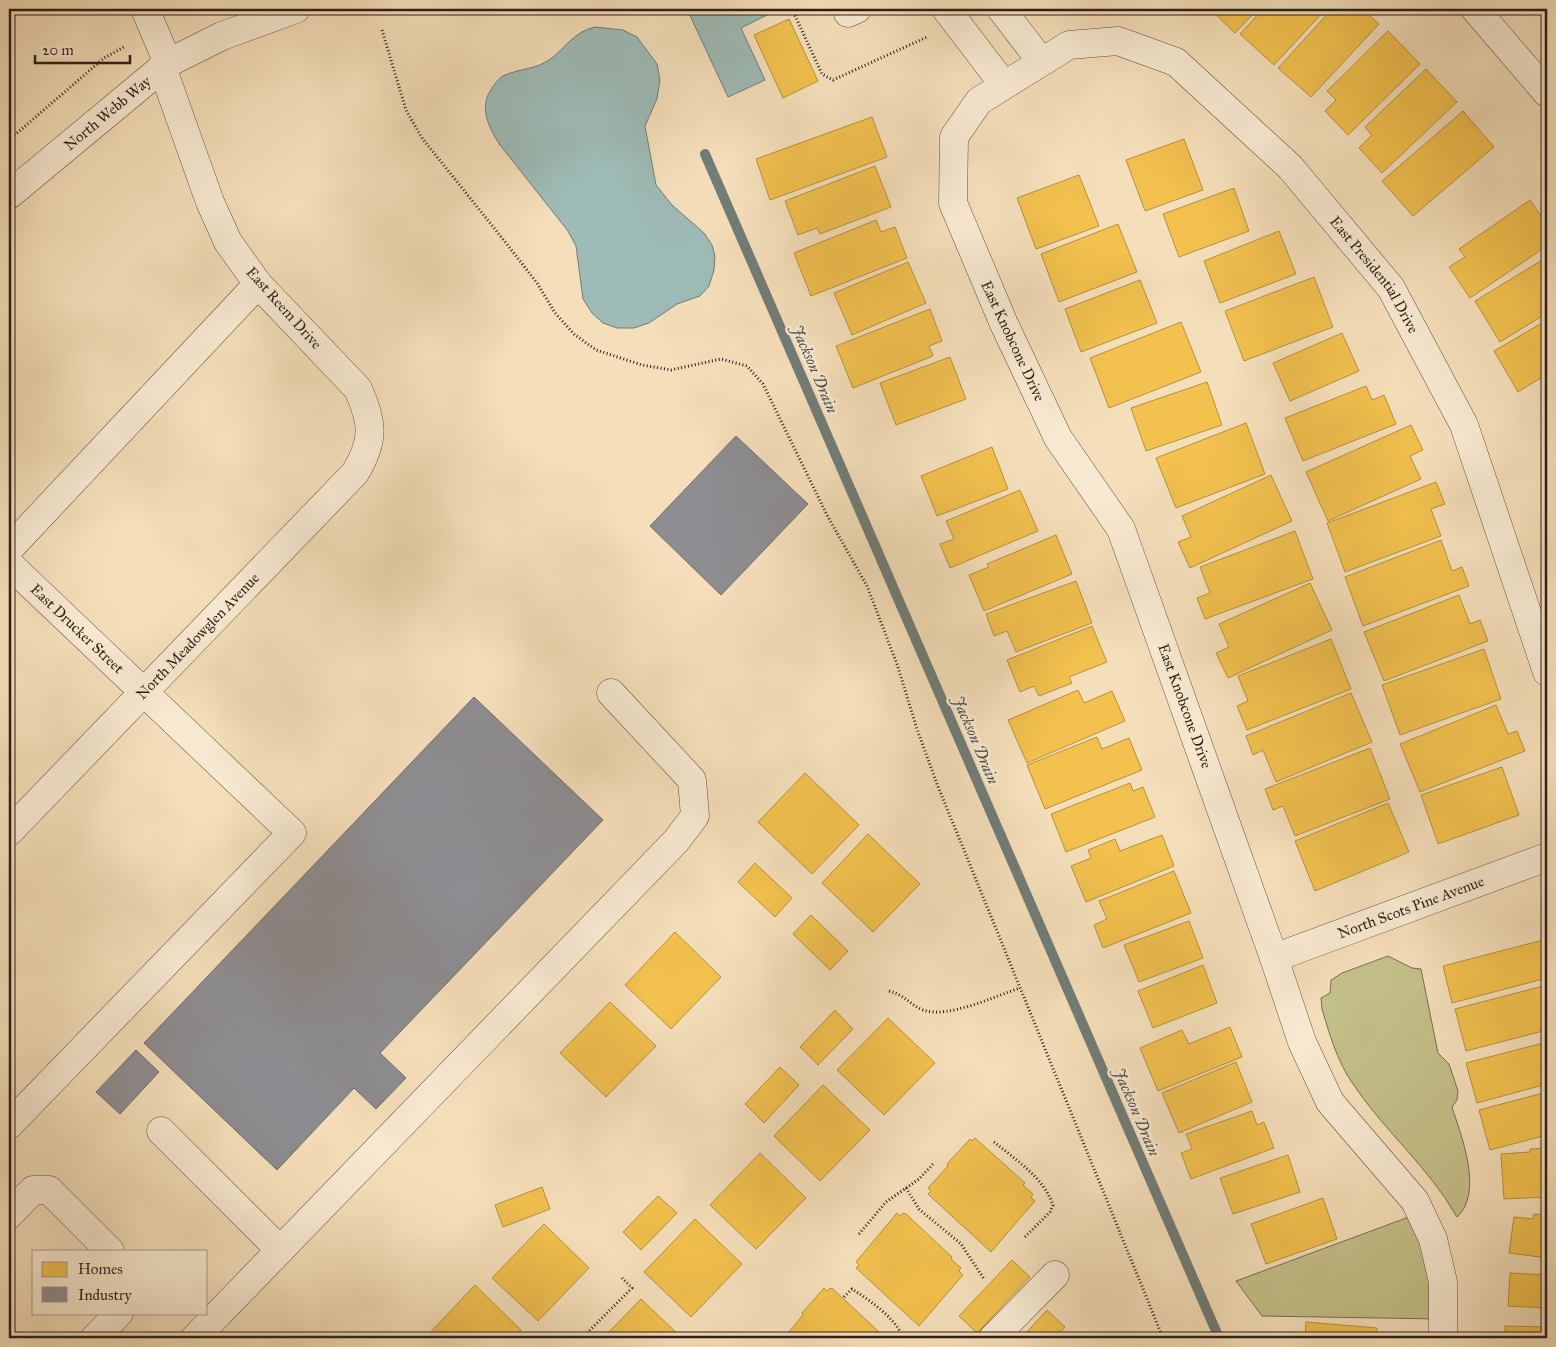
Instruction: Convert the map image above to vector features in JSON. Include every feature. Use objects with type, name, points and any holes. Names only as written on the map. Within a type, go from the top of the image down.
[{"type":"street","name":"East Reem Drive","points":[[145,9],[228,242],[258,284],[358,389],[367,409],[371,431]]},
{"type":"street","name":"North Webb Way","points":[[9,195],[165,65],[222,36],[296,9]]},
{"type":"street","points":[[946,9],[1004,85]]},
{"type":"street","points":[[1001,9],[1041,61]]},
{"type":"street","points":[[1475,9],[1547,93]]},
{"type":"street","name":"East Presidential Drive","points":[[1004,85],[1069,45],[1118,41],[1176,62],[1290,167],[1391,288],[1464,425],[1547,672]]},
{"type":"street","name":"East Knobcone Drive","points":[[1004,85],[980,101],[954,137],[953,204],[1004,324],[1058,438],[1120,529],[1274,958],[1302,1042],[1330,1102],[1415,1201],[1433,1239],[1443,1282],[1443,1338]]},
{"type":"street","points":[[9,549],[258,284]]},
{"type":"street","name":"North Meadowglen Avenue","points":[[9,832],[355,473],[367,454],[371,431]]},
{"type":"street","name":"East Drucker Street","points":[[9,564],[292,833],[9,1125]]},
{"type":"street","points":[[195,1338],[676,841],[695,816],[692,780],[611,692]]},
{"type":"street","name":"North Scots Pine Avenue","points":[[1274,958],[1547,857]]},
{"type":"street","points":[[161,1131],[280,1250]]},
{"type":"street","points":[[9,1215],[33,1190],[49,1190],[109,1250]]},
{"type":"street","points":[[993,1338],[1055,1275]]},
{"type":"street","points":[[95,1338],[118,1314]]},
{"type":"path","points":[[792,9],[822,74],[833,80],[927,37]]},
{"type":"path","points":[[382,30],[406,110],[422,138],[526,270],[555,313],[574,334],[596,350],[642,365],[671,370],[722,359],[747,366],[763,384],[827,514],[867,586],[897,664],[917,729],[937,784],[1163,1338]]},
{"type":"path","points":[[9,140],[104,58],[124,47]]},
{"type":"path","points":[[889,991],[900,994],[920,1010],[934,1013],[949,1011],[1020,988]]},
{"type":"path","points":[[994,1142],[1022,1164],[1050,1195],[1054,1205],[1050,1212],[1025,1237]]},
{"type":"path","points":[[859,1234],[886,1202],[919,1179],[934,1163]]},
{"type":"path","points":[[906,1188],[919,1209],[961,1244],[984,1279]]},
{"type":"path","points":[[582,1338],[632,1288],[622,1278]]},
{"type":"path","points":[[844,1297],[852,1289],[867,1299],[887,1315],[904,1338]]},
{"type":"shaded area","points":[[1388,956],[1412,968],[1421,969],[1438,1053],[1449,1064],[1458,1091],[1457,1100],[1452,1107],[1465,1148],[1470,1179],[1469,1194],[1465,1207],[1457,1217],[1433,1181],[1363,1099],[1351,1081],[1338,1055],[1322,1009],[1321,998],[1330,993],[1331,980],[1342,973]]},
{"type":"shaded area","points":[[1417,1214],[1439,1319],[1262,1316],[1236,1281]]},
{"type":"water","points":[[687,9],[771,9],[773,12],[741,28],[765,80],[728,97]]},
{"type":"water","points":[[595,27],[623,30],[637,37],[657,64],[660,80],[657,99],[645,126],[656,185],[672,205],[704,233],[712,245],[715,256],[714,270],[709,286],[700,296],[677,304],[649,323],[634,328],[617,328],[603,323],[592,313],[583,299],[576,246],[568,231],[500,145],[489,125],[485,110],[488,95],[501,77],[544,63],[575,36]]},
{"type":"building: Homes","points":[[1258,9],[1235,33],[1211,10]]},
{"type":"building: Homes","points":[[1263,9],[1326,9],[1274,65],[1240,34]]},
{"type":"building: Homes","points":[[1332,9],[1362,9],[1379,24],[1311,97],[1278,68]]},
{"type":"building: Homes","points":[[789,19],[818,81],[783,98],[754,35]]},
{"type":"building: Homes","points":[[1388,31],[1420,64],[1348,135],[1325,111],[1336,100],[1327,91]]},
{"type":"building: Homes","points":[[1426,69],[1457,102],[1382,173],[1359,148],[1372,135],[1365,127]]},
{"type":"building: Homes","points":[[1463,111],[1494,147],[1413,216],[1382,181]]},
{"type":"building: Homes","points":[[872,117],[887,157],[770,200],[756,159]]},
{"type":"building: Homes","points":[[1184,139],[1203,190],[1145,211],[1126,160]]},
{"type":"building: Homes","points":[[875,166],[891,207],[820,234],[817,228],[798,235],[785,201]]},
{"type":"building: Homes","points":[[1079,175],[1099,226],[1036,249],[1017,198]]},
{"type":"building: Homes","points":[[1234,188],[1249,231],[1179,257],[1163,214]]},
{"type":"building: Homes","points":[[1530,200],[1547,225],[1547,246],[1470,298],[1449,267],[1465,257],[1459,249]]},
{"type":"building: Homes","points":[[876,220],[881,232],[895,227],[907,258],[811,296],[794,253]]},
{"type":"building: Homes","points":[[1118,224],[1137,272],[1059,302],[1041,254]]},
{"type":"building: Homes","points":[[1279,231],[1296,274],[1220,303],[1204,261]]},
{"type":"building: Homes","points":[[1547,257],[1547,313],[1500,342],[1475,301]]},
{"type":"building: Homes","points":[[908,262],[926,303],[852,335],[834,293]]},
{"type":"building: Homes","points":[[1314,277],[1333,327],[1244,361],[1225,311]]},
{"type":"building: Homes","points":[[1140,280],[1157,323],[1081,352],[1065,309]]},
{"type":"building: Homes","points":[[930,309],[942,341],[929,346],[933,356],[853,388],[836,346]]},
{"type":"building: Homes","points":[[1547,320],[1547,374],[1518,392],[1494,351]]},
{"type":"building: Homes","points":[[1181,322],[1201,372],[1109,408],[1090,358]]},
{"type":"building: Homes","points":[[1342,333],[1359,371],[1290,401],[1273,363]]},
{"type":"building: Homes","points":[[950,357],[966,399],[896,425],[880,383]]},
{"type":"building: Homes","points":[[1207,382],[1222,425],[1146,451],[1131,408]]},
{"type":"building: Homes","points":[[1366,386],[1372,400],[1384,395],[1396,424],[1303,461],[1285,418]]},
{"type":"building: Homes","points":[[1246,423],[1265,474],[1176,508],[1156,458]]},
{"type":"building: Homes","points":[[1411,425],[1423,450],[1410,456],[1421,479],[1328,521],[1306,472]]},
{"type":"building: Homes","points":[[992,447],[1008,489],[937,516],[921,476]]},
{"type":"building: Homes","points":[[1271,475],[1292,521],[1190,568],[1178,542],[1191,537],[1182,516]]},
{"type":"building: Homes","points":[[1436,482],[1445,504],[1431,509],[1441,536],[1345,572],[1327,523]]},
{"type":"building: Homes","points":[[1020,490],[1038,531],[950,568],[940,544],[954,539],[946,521]]},
{"type":"building: Homes","points":[[1295,531],[1313,579],[1205,619],[1197,598],[1210,593],[1200,567]]},
{"type":"building: Homes","points":[[1056,535],[1072,574],[984,611],[969,575],[989,567],[987,564]]},
{"type":"building: Homes","points":[[1441,540],[1452,571],[1462,567],[1469,586],[1363,626],[1345,577]]},
{"type":"building: Homes","points":[[1076,581],[1092,623],[1016,652],[1007,631],[994,636],[986,614]]},
{"type":"building: Homes","points":[[1310,583],[1332,630],[1228,678],[1216,653],[1229,647],[1219,624]]},
{"type":"building: Homes","points":[[1459,595],[1470,624],[1480,620],[1488,641],[1384,681],[1364,632]]},
{"type":"building: Homes","points":[[1092,626],[1107,662],[1069,677],[1072,683],[1039,696],[1034,686],[1020,692],[1007,660]]},
{"type":"building: Homes","points":[[1331,639],[1351,689],[1247,730],[1237,706],[1248,701],[1238,676]]},
{"type":"building: Homes","points":[[1484,649],[1501,699],[1400,735],[1382,685]]},
{"type":"building: Homes","points":[[1078,690],[1084,703],[1112,691],[1125,721],[1027,763],[1008,720]]},
{"type":"building: Homes","points":[[1351,693],[1372,742],[1276,782],[1263,750],[1253,755],[1246,736]]},
{"type":"building: Homes","points":[[1496,705],[1508,734],[1517,731],[1525,751],[1420,792],[1400,744]]},
{"type":"building: Homes","points":[[1097,737],[1102,749],[1129,738],[1142,770],[1045,809],[1027,765]]},
{"type":"building: Homes","points":[[1370,748],[1390,799],[1295,836],[1283,806],[1273,810],[1265,789]]},
{"type":"building: Homes","points":[[1502,767],[1519,815],[1438,844],[1421,795]]},
{"type":"building: Homes","points":[[805,773],[859,825],[812,874],[758,822]]},
{"type":"building: Homes","points":[[1130,783],[1133,791],[1143,787],[1155,817],[1066,852],[1051,814]]},
{"type":"building: Homes","points":[[1388,803],[1409,852],[1315,891],[1295,841]]},
{"type":"building: Homes","points":[[868,834],[920,884],[873,932],[822,883]]},
{"type":"building: Homes","points":[[1162,835],[1174,866],[1086,902],[1071,866],[1091,858],[1088,850],[1115,839],[1120,851]]},
{"type":"building: Homes","points":[[755,863],[792,898],[775,917],[738,882]]},
{"type":"building: Homes","points":[[1174,871],[1191,913],[1103,948],[1094,925],[1107,919],[1099,901]]},
{"type":"building: Homes","points":[[811,915],[848,951],[830,970],[793,934]]},
{"type":"building: Homes","points":[[1189,921],[1203,958],[1139,982],[1124,945]]},
{"type":"building: Homes","points":[[675,932],[721,977],[671,1029],[625,985]]},
{"type":"building: Homes","points":[[1543,940],[1547,955],[1547,978],[1452,1003],[1443,966]]},
{"type":"building: Homes","points":[[1203,965],[1217,1003],[1153,1028],[1138,991]]},
{"type":"building: Homes","points":[[1547,985],[1547,1030],[1466,1051],[1455,1009]]},
{"type":"building: Homes","points":[[610,1002],[656,1046],[606,1097],[560,1053]]},
{"type":"building: Homes","points":[[835,1010],[853,1029],[818,1065],[800,1047]]},
{"type":"building: Homes","points":[[888,1018],[935,1063],[884,1115],[837,1070]]},
{"type":"building: Homes","points":[[1230,1027],[1242,1057],[1158,1091],[1140,1048],[1182,1030],[1189,1044]]},
{"type":"building: Homes","points":[[1547,1042],[1547,1084],[1477,1103],[1466,1063]]},
{"type":"building: Homes","points":[[1236,1062],[1252,1102],[1179,1133],[1162,1093]]},
{"type":"building: Homes","points":[[780,1067],[799,1085],[764,1123],[745,1104]]},
{"type":"building: Homes","points":[[823,1085],[870,1130],[820,1181],[774,1136]]},
{"type":"building: Homes","points":[[1547,1092],[1547,1135],[1490,1150],[1479,1110]]},
{"type":"building: Homes","points":[[1252,1111],[1257,1125],[1264,1122],[1274,1148],[1191,1179],[1181,1153],[1192,1149],[1186,1134]]},
{"type":"building: Homes","points":[[975,1138],[1025,1183],[1023,1185],[1033,1194],[1031,1197],[1035,1201],[991,1252],[928,1194],[931,1191],[928,1188],[948,1166],[947,1164],[970,1139],[972,1141]]},
{"type":"building: Homes","points":[[1547,1148],[1547,1197],[1504,1199],[1501,1154],[1530,1152],[1530,1149]]},
{"type":"building: Homes","points":[[760,1153],[806,1198],[756,1249],[710,1205]]},
{"type":"building: Homes","points":[[1288,1155],[1300,1192],[1233,1214],[1220,1178]]},
{"type":"building: Homes","points":[[542,1187],[550,1209],[503,1227],[495,1205]]},
{"type":"building: Homes","points":[[658,1196],[677,1213],[641,1250],[623,1232]]},
{"type":"building: Homes","points":[[1323,1198],[1337,1239],[1266,1264],[1251,1224]]},
{"type":"building: Homes","points":[[897,1213],[900,1216],[903,1213],[906,1214],[952,1257],[951,1259],[961,1268],[959,1271],[963,1275],[919,1326],[856,1268],[859,1265],[856,1262]]},
{"type":"building: Homes","points":[[1534,1214],[1547,1215],[1547,1258],[1509,1253],[1514,1217],[1533,1219]]},
{"type":"building: Homes","points":[[695,1219],[742,1264],[691,1317],[644,1272]]},
{"type":"building: Homes","points":[[544,1224],[589,1268],[538,1321],[492,1278]]},
{"type":"building: Homes","points":[[1012,1260],[1030,1277],[977,1333],[959,1316]]},
{"type":"building: Homes","points":[[1510,1273],[1547,1275],[1547,1308],[1508,1306]]},
{"type":"building: Homes","points":[[475,1285],[521,1330],[513,1338],[425,1338]]},
{"type":"building: Homes","points":[[824,1288],[827,1291],[830,1288],[833,1289],[883,1338],[784,1338],[803,1315],[802,1313]]},
{"type":"building: Homes","points":[[641,1299],[682,1338],[603,1338]]},
{"type":"building: Homes","points":[[1047,1310],[1065,1327],[1055,1338],[1021,1338]]},
{"type":"building: Homes","points":[[1306,1322],[1377,1328],[1376,1338],[1305,1338]]},
{"type":"building: Homes","points":[[1505,1326],[1547,1327],[1547,1338],[1505,1338]]},
{"type":"building: Industry","points":[[736,436],[808,504],[721,595],[650,526]]},
{"type":"building: Industry","points":[[474,697],[603,820],[380,1053],[406,1078],[376,1109],[354,1088],[277,1170],[144,1043]]},
{"type":"building: Industry","points":[[136,1050],[159,1072],[120,1114],[96,1092]]},
{"type":"waterway","name":"Jackson Drain","points":[[705,154],[1219,1338]]}]
